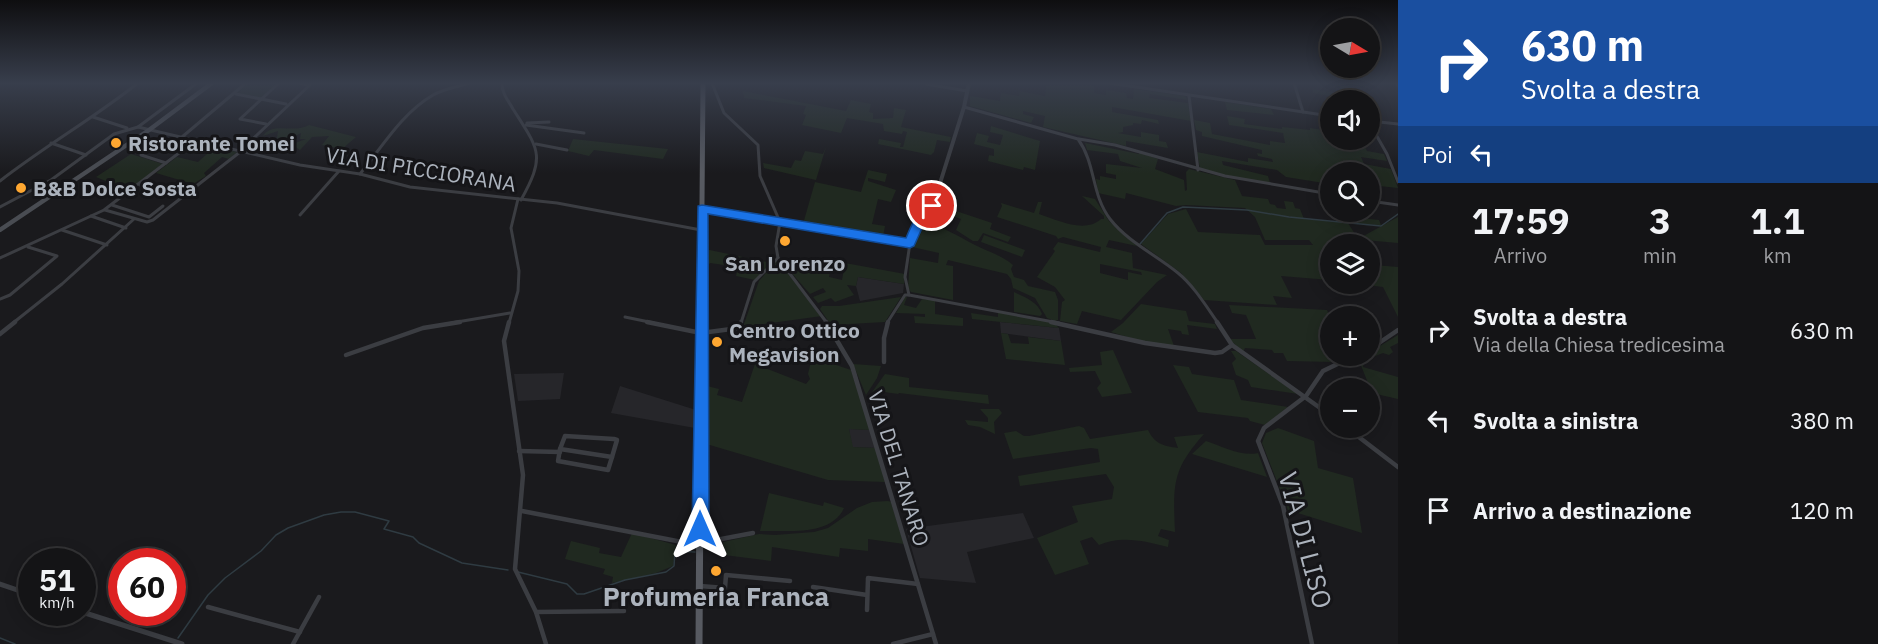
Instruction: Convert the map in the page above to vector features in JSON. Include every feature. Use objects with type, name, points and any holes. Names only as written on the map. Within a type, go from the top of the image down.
[{"type":"main road","points":[[0,230],[172,113]]},
{"type":"main road","points":[[700,642],[704,113]]},
{"type":"street","points":[[0,181],[50,143],[98,113]]},
{"type":"street","points":[[0,207],[51,180],[114,134],[138,127],[157,113]]},
{"type":"street","points":[[182,137],[212,113]]},
{"type":"street","points":[[247,113],[240,119],[266,124]]},
{"type":"street","points":[[104,210],[147,222],[157,218],[182,195],[240,151],[277,113]]},
{"type":"street","points":[[360,174],[396,129],[413,113]]},
{"type":"street","points":[[517,113],[536,144],[538,166],[519,200],[511,228],[519,281],[505,349],[523,475],[522,511],[515,569],[536,612],[546,644]]},
{"type":"street","points":[[625,317],[701,333],[739,328],[754,282],[777,258],[776,246],[780,222],[760,176],[758,145],[724,113]]},
{"type":"street","points":[[909,295],[905,289],[905,282],[910,243],[917,225],[934,201],[962,113]]},
{"type":"street","points":[[986,113],[1078,139],[1115,145],[1198,170],[1320,192]]},
{"type":"street","points":[[1191,113],[1198,170]]},
{"type":"street","points":[[93,117],[128,129]]},
{"type":"street","points":[[525,124],[549,122]]},
{"type":"street","points":[[1380,123],[1398,124]]},
{"type":"street","points":[[525,124],[584,133]]},
{"type":"street","name":"VIA DI PICCIORANA","points":[[138,127],[300,165],[360,174],[413,187],[571,206],[701,230]]},
{"type":"street","points":[[545,145],[550,138]]},
{"type":"street","points":[[1078,139],[1083,146],[1093,175],[1097,199],[1111,220],[1127,236],[1184,279],[1203,301],[1232,345],[1320,407]]},
{"type":"street","points":[[0,258],[104,210],[196,141]]},
{"type":"street","points":[[1380,141],[1398,182]]},
{"type":"street","points":[[50,143],[86,155]]},
{"type":"street","points":[[536,144],[567,150]]},
{"type":"street","points":[[150,147],[141,155],[166,163]]},
{"type":"street","points":[[300,215],[339,171]]},
{"type":"street","points":[[140,184],[162,190]]},
{"type":"street","points":[[1380,202],[1398,204]]},
{"type":"street","points":[[112,205],[149,217],[163,206]]},
{"type":"street","points":[[702,209],[910,243]]},
{"type":"street","points":[[90,216],[126,228]]},
{"type":"street","points":[[0,334],[134,219]]},
{"type":"street","points":[[61,230],[107,244]]},
{"type":"street","points":[[0,299],[10,295],[57,256],[27,246]]},
{"type":"street","name":"VIA DEL TANARO","points":[[777,258],[816,306],[838,339],[852,366],[936,644]]},
{"type":"street","points":[[884,362],[883,342],[888,323],[905,295],[1095,330],[1166,346],[1215,353],[1222,352],[1232,345]]},
{"type":"street","points":[[346,355],[423,328],[511,313]]},
{"type":"street","points":[[1380,342],[1398,330]]},
{"type":"street","name":"VIA DI LISO","points":[[1312,644],[1282,506],[1258,441],[1264,428],[1306,396],[1323,371],[1333,366]]},
{"type":"street","points":[[565,436],[617,440],[608,470],[558,460],[560,451],[565,436]]},
{"type":"street","points":[[1360,438],[1398,467]]},
{"type":"street","points":[[519,451],[560,451],[612,457]]},
{"type":"street","points":[[522,511],[682,542],[700,543],[753,533]]},
{"type":"street","points":[[700,589],[725,588],[726,575],[790,581]]},
{"type":"street","points":[[867,610],[868,578],[918,584]]},
{"type":"street","points":[[0,584],[18,590]]},
{"type":"street","points":[[813,587],[867,595]]},
{"type":"street","points":[[294,644],[320,597]]},
{"type":"street","points":[[208,607],[300,632]]},
{"type":"street","points":[[536,612],[624,611]]},
{"type":"street","points":[[96,616],[182,644]]},
{"type":"street","points":[[893,644],[933,634]]},
{"type":"shaded area","points":[[873,113],[873,119],[893,118],[893,113],[905,113],[901,127],[951,137],[950,142],[937,140],[931,155],[878,144],[879,139],[901,143],[900,147],[903,147],[907,132],[903,131],[902,134],[884,131],[883,124],[847,118],[841,133],[802,125],[806,115],[803,114]]},
{"type":"shaded area","points":[[995,113],[1023,113],[1034,117],[1031,123]]},
{"type":"shaded area","points":[[1032,113],[1118,113],[1158,120],[1159,124],[1142,120],[1141,124],[1133,123],[1133,125],[1123,127],[1123,132],[1118,133],[1141,137],[1141,132],[1159,135],[1159,141],[1166,142],[1168,148],[1126,141],[1126,146],[1043,127],[1045,116]]},
{"type":"shaded area","points":[[1146,113],[1190,113],[1191,121]]},
{"type":"shaded area","points":[[1227,116],[1245,119],[1244,124],[1282,129],[1282,127],[1320,130],[1320,150],[1366,150],[1384,154],[1387,161],[1361,157],[1363,162],[1320,162],[1320,182],[1286,177],[1277,170],[1222,161],[1223,165],[1268,176],[1270,183],[1225,176],[1200,169],[1197,152],[1248,162],[1248,158],[1273,162],[1272,159],[1258,156],[1257,153],[1262,154],[1262,150],[1202,136],[1202,132],[1196,130],[1194,120],[1210,123],[1212,134],[1270,145],[1270,141],[1285,143],[1283,133],[1229,125]]},
{"type":"shaded area","points":[[309,125],[356,137],[342,149],[322,145],[329,136],[312,137],[300,150],[294,146],[295,143],[306,139],[300,139],[301,133],[282,143],[277,138],[278,131],[263,136],[272,129]]},
{"type":"shaded area","points":[[991,126],[1040,141],[1035,170],[1024,167],[1023,170],[988,161],[989,155],[994,156],[994,149],[974,144],[977,133],[989,136],[987,142],[1000,145],[1003,135],[990,132]]},
{"type":"shaded area","points":[[573,139],[668,149],[663,159],[594,150],[589,156],[568,151]]},
{"type":"shaded area","points":[[1085,143],[1139,154],[1139,152],[1158,159],[1155,169],[1184,180],[1185,191],[1187,190],[1186,172],[1189,169],[1235,180],[1242,196],[1268,199],[1270,204],[1277,208],[1286,209],[1284,201],[1293,202],[1295,208],[1300,209],[1304,219],[1320,222],[1380,222],[1381,225],[1348,223],[1355,234],[1320,234],[1320,279],[1281,276],[1292,298],[1273,296],[1277,305],[1204,300],[1181,273],[1141,244],[1168,214],[1186,209],[1198,232],[1260,235],[1265,245],[1313,245],[1309,240],[1265,240],[1255,217],[1245,208],[1176,206],[1126,193],[1125,199],[1098,193],[1096,179],[1100,180],[1100,176],[1116,179],[1116,175],[1106,173],[1106,164],[1142,168],[1120,161],[1118,154],[1087,150]]},
{"type":"shaded area","points":[[215,147],[237,152],[229,159],[222,157],[204,173],[206,176],[193,184],[156,173],[177,157],[198,162]]},
{"type":"shaded area","points":[[826,147],[816,180],[764,168],[763,163],[791,168],[795,160],[801,161],[805,151],[823,154]]},
{"type":"shaded area","points":[[131,154],[163,164],[130,191],[96,177]]},
{"type":"shaded area","points":[[1380,167],[1391,169],[1398,188],[1380,186]]},
{"type":"shaded area","points":[[868,170],[887,174],[885,182],[868,178],[868,181],[896,190],[891,202],[878,199],[872,224],[885,226],[883,237],[803,224],[815,182],[861,192]]},
{"type":"shaded area","points":[[1082,196],[1095,199],[1109,221],[1137,246],[1109,240],[1106,247],[1132,253],[1133,268],[1167,275],[1157,282],[1121,320],[1082,311],[1077,324],[1060,321],[1062,302],[1065,300],[1055,287],[1037,277],[1055,251],[1053,249],[1058,242],[1100,252],[1101,247],[1063,237],[1058,239],[1056,236],[997,217],[1001,203],[1034,213],[1038,202],[1042,202],[1039,214],[1079,226],[1104,219],[1104,216]],"holes":[[[1100,264],[1141,272],[1142,275],[1128,272],[1128,280],[1100,273]]]},
{"type":"shaded area","points":[[935,204],[992,223],[990,229],[1011,237],[1008,242],[983,233],[978,241],[973,241],[956,230],[961,219],[933,209]]},
{"type":"shaded area","points":[[1398,217],[1398,243],[1380,241],[1380,234],[1367,234]]},
{"type":"shaded area","points":[[924,221],[1004,259],[1013,265],[1011,269],[1014,277],[1024,280],[1028,286],[1055,292],[1058,300],[1058,320],[1047,318],[1035,298],[1013,288],[1007,274],[948,260],[946,265],[953,266],[953,300],[911,292],[908,288],[910,258],[938,263],[939,253],[912,247]]},
{"type":"shaded area","points":[[984,235],[1025,250],[1022,257],[981,242]]},
{"type":"shaded area","points":[[705,249],[771,263],[755,280],[736,276],[738,267],[710,263],[705,270]]},
{"type":"shaded area","points":[[777,260],[822,316],[743,327],[759,281]]},
{"type":"shaded area","points":[[845,263],[905,274],[904,284],[858,277],[856,286],[847,285],[854,295],[835,302],[831,298],[818,303],[813,297],[826,292],[823,288],[810,294],[789,270],[806,272],[813,267],[830,271],[829,277],[842,280]]},
{"type":"shaded area","points":[[1380,266],[1398,267],[1398,317],[1383,287],[1380,287]]},
{"type":"shaded area","points":[[858,277],[904,284],[903,293],[860,301],[856,286]]},
{"type":"shaded area","points":[[1014,292],[1034,303],[1042,314],[1040,316],[1014,312]]},
{"type":"shaded area","points":[[901,297],[885,322],[831,325],[820,309],[822,306],[839,306]]},
{"type":"shaded area","points":[[907,297],[904,305],[916,308],[922,299],[935,300],[935,314],[963,318],[963,326],[915,323],[914,316],[925,317],[925,314],[896,313]]},
{"type":"shaded area","points":[[1141,304],[1186,311],[1189,321],[1215,324],[1217,329],[1187,325],[1189,335],[1168,329],[1174,346],[1144,342],[1111,332]]},
{"type":"shaded area","points":[[1229,305],[1320,310],[1320,362],[1287,361],[1283,353],[1274,353],[1272,350],[1245,348],[1243,352],[1229,339],[1256,339],[1246,315],[1232,313]]},
{"type":"shaded area","points":[[998,312],[1053,322],[1059,328],[972,319],[971,313],[998,317]]},
{"type":"shaded area","points":[[1000,322],[1059,328],[1061,341],[1001,333]]},
{"type":"shaded area","points":[[1001,333],[1008,334],[1011,343],[1029,344],[1028,337],[1061,341],[1065,365],[1006,359]]},
{"type":"shaded area","points":[[1398,335],[1398,343],[1390,347],[1393,352],[1389,355],[1380,354],[1380,346]]},
{"type":"shaded area","points":[[1113,350],[1132,393],[1102,397],[1097,388],[1101,383],[1095,371],[1070,372],[1069,368],[1102,365],[1100,352]]},
{"type":"shaded area","points":[[1231,351],[1236,351],[1298,394],[1251,387],[1248,380],[1236,375],[1232,363],[1236,359]]},
{"type":"shaded area","points":[[812,357],[851,370],[871,430],[849,429],[853,447],[876,448],[885,482],[828,480],[703,443],[703,385],[719,389],[717,395],[742,402],[755,364],[806,384],[810,379],[808,374]]},
{"type":"shaded area","points":[[853,364],[881,366],[877,378],[866,395]]},
{"type":"shaded area","points":[[1173,365],[1189,367],[1192,374],[1234,380],[1241,400],[1288,407],[1265,425],[1250,421],[1248,418],[1198,412]]},
{"type":"shaded area","points":[[1361,366],[1398,377],[1398,399],[1380,395],[1380,378],[1366,378]]},
{"type":"shaded area","points":[[564,373],[560,399],[518,401],[514,374]]},
{"type":"shaded area","points":[[885,374],[909,378],[909,387],[988,395],[989,404],[878,391],[875,396],[870,395]]},
{"type":"shaded area","points":[[620,386],[696,410],[695,428],[611,413]]},
{"type":"shaded area","points":[[980,409],[999,409],[1002,413],[994,422],[995,434],[980,427],[968,425],[965,420],[988,422],[988,418]]},
{"type":"shaded area","points":[[1079,426],[1084,428],[1090,439],[1148,430],[1160,444],[1178,448],[1174,437],[1204,434],[1186,458],[1177,478],[1174,502],[1175,532],[1161,529],[1158,536],[1169,540],[1168,547],[1142,541],[1124,540],[1099,545],[1092,537],[1080,541],[1089,564],[1055,575],[1037,538],[1078,522],[1072,506],[1112,499],[1114,487],[1106,474],[1020,486],[1018,476],[1100,462],[1098,449],[1091,448],[1013,459],[1004,433],[1016,431],[1029,436]]},
{"type":"shaded area","points":[[1278,428],[1314,441],[1318,468],[1353,478],[1362,533],[1288,510],[1262,443],[1266,433]]},
{"type":"shaded area","points":[[849,429],[871,430],[876,448],[852,447]]},
{"type":"shaded area","points":[[1206,441],[1238,452],[1258,453],[1267,477],[1192,454]]},
{"type":"shaded area","points":[[769,493],[823,506],[824,502],[844,508],[838,517],[819,528],[760,531]]},
{"type":"shaded area","points":[[872,502],[891,502],[904,544],[868,539],[868,551],[840,548],[839,557],[772,547],[771,561],[724,555],[723,542],[759,534],[814,532],[828,528],[857,508]]},
{"type":"shaded area","points":[[1023,513],[1034,538],[967,552],[976,583],[920,578],[906,529]]},
{"type":"shaded area","points":[[632,533],[676,545],[673,566],[656,573],[612,583],[613,577],[603,574],[605,569],[565,559],[571,541],[600,548],[599,553],[621,557]]},
{"type":"waterway","points":[[1140,244],[1167,213],[1183,207],[1247,210],[1289,217],[1381,226],[1398,214]]},
{"type":"waterway","points":[[178,638],[208,595],[225,578],[261,551],[276,535],[288,528],[324,515],[355,512],[389,521],[384,529],[413,537],[419,543],[462,563],[508,570]]},
{"type":"waterway","points":[[518,572],[567,584],[577,594],[584,594],[625,580],[666,572],[674,566],[675,551],[695,552]]},
{"type":"waterway","points":[[0,638],[15,644]]},
{"type":"place","name":"Ristorante Tomei","points":[[116,143]]},
{"type":"place","name":"B&B Dolce Sosta","points":[[21,188]]},
{"type":"place","name":"San Lorenzo","points":[[785,241]]},
{"type":"place","name":"Centro Ottico Megavision","points":[[717,342]]},
{"type":"place","name":"Profumeria Franca","points":[[716,571]]},
{"type":"route","points":[[700,529],[702,209],[910,243],[917,225],[932,206]]}]
